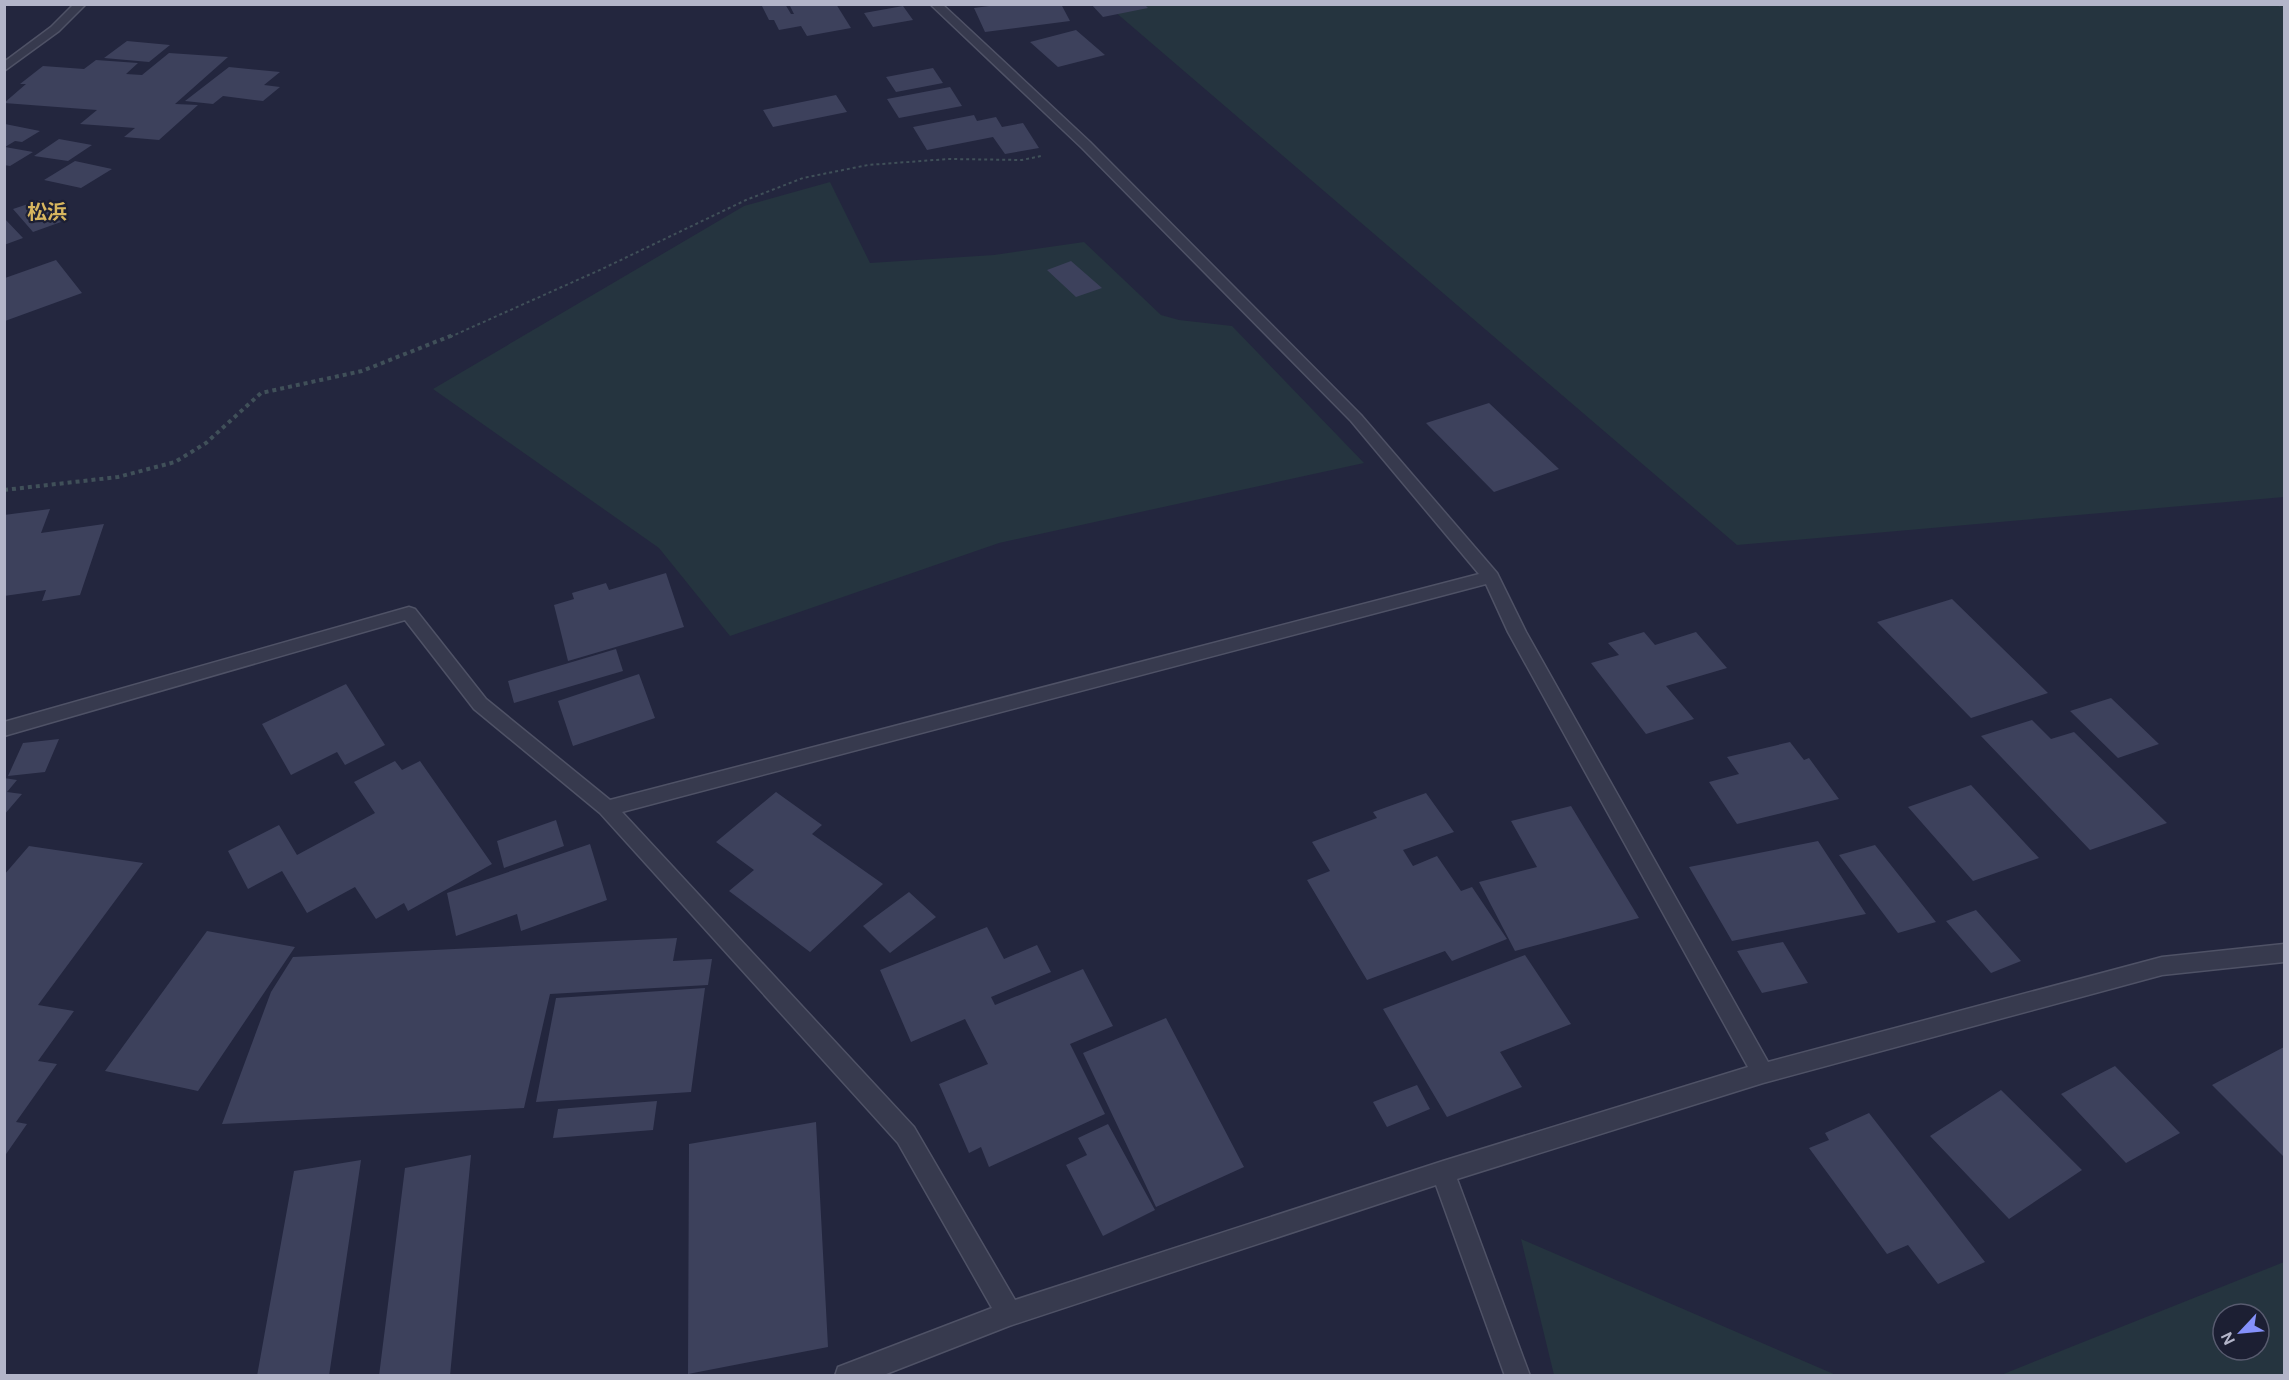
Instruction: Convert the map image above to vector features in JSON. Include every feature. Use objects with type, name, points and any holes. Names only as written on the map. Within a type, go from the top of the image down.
[{"type":"street","points":[[4,68],[55,29],[81,4]]},
{"type":"street","points":[[935,4],[1086,145],[1356,418],[1491,577],[1517,632],[1763,1073]]},
{"type":"street","points":[[607,808],[1491,577]]},
{"type":"street","points":[[4,729],[409,613],[480,704],[607,808],[906,1135],[1009,1314]]},
{"type":"street","points":[[848,1376],[1009,1314],[1443,1172],[1763,1073],[2162,966],[2284,953]]},
{"type":"street","points":[[1443,1172],[1518,1376]]},
{"type":"path","points":[[2278,4],[2284,8]]},
{"type":"path","points":[[4,490],[118,477],[175,462],[206,443],[261,393],[362,371],[426,347],[602,269],[746,200],[803,178],[868,165],[948,159],[1022,160],[1086,145]]},
{"type":"shaded area","points":[[1107,5],[2284,5],[2284,497],[1737,545]]},
{"type":"shaded area","points":[[830,182],[870,263],[994,255],[1084,242],[1161,315],[1179,320],[1232,326],[1364,463],[999,543],[730,636],[659,548],[433,389],[744,206]]},
{"type":"shaded area","points":[[1521,1239],[1836,1375],[1554,1375]]},
{"type":"shaded area","points":[[2284,1262],[2284,1375],[2001,1375]]},
{"type":"building","points":[[761,4],[785,4],[791,14],[794,14],[789,4],[836,4],[851,28],[807,36],[801,26],[779,30],[774,20],[769,20]]},
{"type":"building","points":[[1004,4],[1061,4],[1070,21],[985,32],[974,8]]},
{"type":"building","points":[[1091,4],[1144,4],[1148,8],[1103,17]]},
{"type":"building","points":[[903,6],[913,20],[873,27],[864,13]]},
{"type":"building","points":[[1076,30],[1105,55],[1058,67],[1030,42]]},
{"type":"building","points":[[127,41],[170,45],[149,62],[104,58]]},
{"type":"building","points":[[169,53],[228,57],[175,104],[198,105],[159,140],[124,137],[135,128],[80,124],[97,110],[4,103],[26,84],[20,84],[43,66],[84,69],[96,60],[138,63],[126,74],[142,75]]},
{"type":"building","points":[[229,67],[280,72],[264,85],[280,87],[263,101],[223,96],[213,104],[185,101]]},
{"type":"building","points":[[933,68],[943,83],[896,92],[886,77]]},
{"type":"building","points":[[950,87],[962,106],[899,118],[887,99]]},
{"type":"building","points":[[836,95],[847,112],[773,127],[763,110]]},
{"type":"building","points":[[974,115],[977,121],[996,117],[1002,127],[1023,123],[1039,148],[1005,154],[993,137],[927,150],[913,127]]},
{"type":"building","points":[[5,124],[40,131],[22,142],[15,141],[5,147],[33,152],[10,166],[4,165]]},
{"type":"building","points":[[59,139],[92,145],[68,161],[34,156]]},
{"type":"building","points":[[75,161],[112,169],[81,188],[44,180]]},
{"type":"building","points":[[40,200],[61,222],[33,232],[13,209]]},
{"type":"building","points":[[4,218],[23,238],[4,245]]},
{"type":"building","points":[[56,260],[82,293],[5,321],[5,278]]},
{"type":"building","points":[[1071,261],[1102,288],[1076,297],[1047,270]]},
{"type":"building","points":[[1489,403],[1559,469],[1494,492],[1426,423]]},
{"type":"building","points":[[50,509],[41,533],[104,524],[80,595],[42,601],[46,590],[4,596],[4,515]]},
{"type":"building","points":[[666,573],[684,627],[568,661],[554,605],[574,599],[572,593],[606,583],[609,590]]},
{"type":"building","points":[[1952,599],[2048,693],[1971,718],[1877,622]]},
{"type":"building","points":[[1644,632],[1655,645],[1696,632],[1727,668],[1666,686],[1694,719],[1646,734],[1591,663],[1619,655],[1608,643]]},
{"type":"building","points":[[616,649],[623,671],[514,703],[508,681]]},
{"type":"building","points":[[639,674],[655,718],[573,746],[558,701]]},
{"type":"building","points":[[346,684],[385,745],[345,765],[337,752],[291,775],[262,724]]},
{"type":"building","points":[[2111,698],[2159,744],[2118,758],[2070,711]]},
{"type":"building","points":[[2032,720],[2051,739],[2074,732],[2167,823],[2090,850],[1981,736]]},
{"type":"building","points":[[59,739],[45,772],[8,776],[23,743]]},
{"type":"building","points":[[1790,742],[1804,760],[1809,758],[1839,799],[1737,824],[1709,782],[1739,774],[1727,757]]},
{"type":"building","points":[[395,761],[402,770],[420,761],[492,864],[408,911],[404,903],[376,919],[355,887],[307,913],[282,871],[248,889],[228,851],[279,825],[297,855],[375,813],[354,782]]},
{"type":"building","points":[[4,778],[17,780],[7,792],[22,794],[4,815]]},
{"type":"building","points":[[1971,785],[2039,858],[1973,881],[1908,807]]},
{"type":"building","points":[[776,792],[822,825],[812,834],[883,884],[810,952],[729,891],[754,870],[716,842]]},
{"type":"building","points":[[1426,793],[1454,832],[1403,850],[1413,866],[1437,856],[1461,891],[1472,887],[1507,939],[1452,961],[1445,951],[1367,980],[1307,880],[1330,871],[1312,842],[1377,818],[1373,812]]},
{"type":"building","points":[[1571,806],[1639,918],[1515,951],[1479,882],[1537,867],[1511,821]]},
{"type":"building","points":[[556,820],[564,846],[504,868],[497,841]]},
{"type":"building","points":[[1818,841],[1866,914],[1732,941],[1689,867]]},
{"type":"building","points":[[590,844],[607,900],[521,931],[517,914],[456,936],[447,893]]},
{"type":"building","points":[[1875,845],[1936,922],[1898,933],[1839,855]]},
{"type":"building","points":[[29,846],[143,863],[38,1005],[74,1011],[38,1061],[57,1064],[16,1122],[27,1124],[4,1157],[4,875]]},
{"type":"building","points":[[909,892],[936,917],[890,953],[863,926]]},
{"type":"building","points":[[1976,910],[2021,961],[1991,973],[1946,921]]},
{"type":"building","points":[[987,927],[1004,959],[1037,945],[1051,972],[991,997],[995,1005],[1083,969],[1113,1026],[1070,1044],[1105,1114],[989,1167],[981,1147],[969,1153],[939,1084],[988,1064],[965,1019],[911,1042],[880,970]]},
{"type":"building","points":[[207,931],[295,947],[198,1091],[105,1071]]},
{"type":"building","points":[[677,938],[673,961],[712,959],[708,985],[550,994],[524,1108],[222,1124],[271,992],[293,957]]},
{"type":"building","points":[[1783,942],[1808,983],[1762,993],[1737,951]]},
{"type":"building","points":[[1525,955],[1571,1024],[1500,1052],[1522,1087],[1447,1117],[1383,1009]]},
{"type":"building","points":[[705,988],[691,1092],[536,1102],[556,998]]},
{"type":"building","points":[[1166,1018],[1244,1167],[1156,1207],[1083,1053]]},
{"type":"building","points":[[2284,1047],[2284,1157],[2212,1085]]},
{"type":"building","points":[[2115,1066],[2180,1133],[2126,1163],[2061,1094]]},
{"type":"building","points":[[1417,1085],[1430,1109],[1387,1127],[1373,1102]]},
{"type":"building","points":[[2001,1090],[2082,1170],[2009,1219],[1930,1136]]},
{"type":"building","points":[[657,1101],[653,1130],[553,1138],[558,1109]]},
{"type":"building","points":[[1869,1113],[1985,1262],[1938,1284],[1908,1245],[1887,1254],[1809,1148],[1829,1140],[1825,1133]]},
{"type":"building","points":[[816,1122],[828,1347],[688,1374],[689,1144]]},
{"type":"building","points":[[1108,1124],[1155,1210],[1103,1236],[1066,1165],[1087,1155],[1078,1138]]},
{"type":"building","points":[[471,1155],[450,1376],[379,1376],[405,1168]]},
{"type":"building","points":[[361,1160],[329,1376],[257,1376],[294,1171]]},
{"type":"district","name":"松浜","points":[[47,212]]}]
